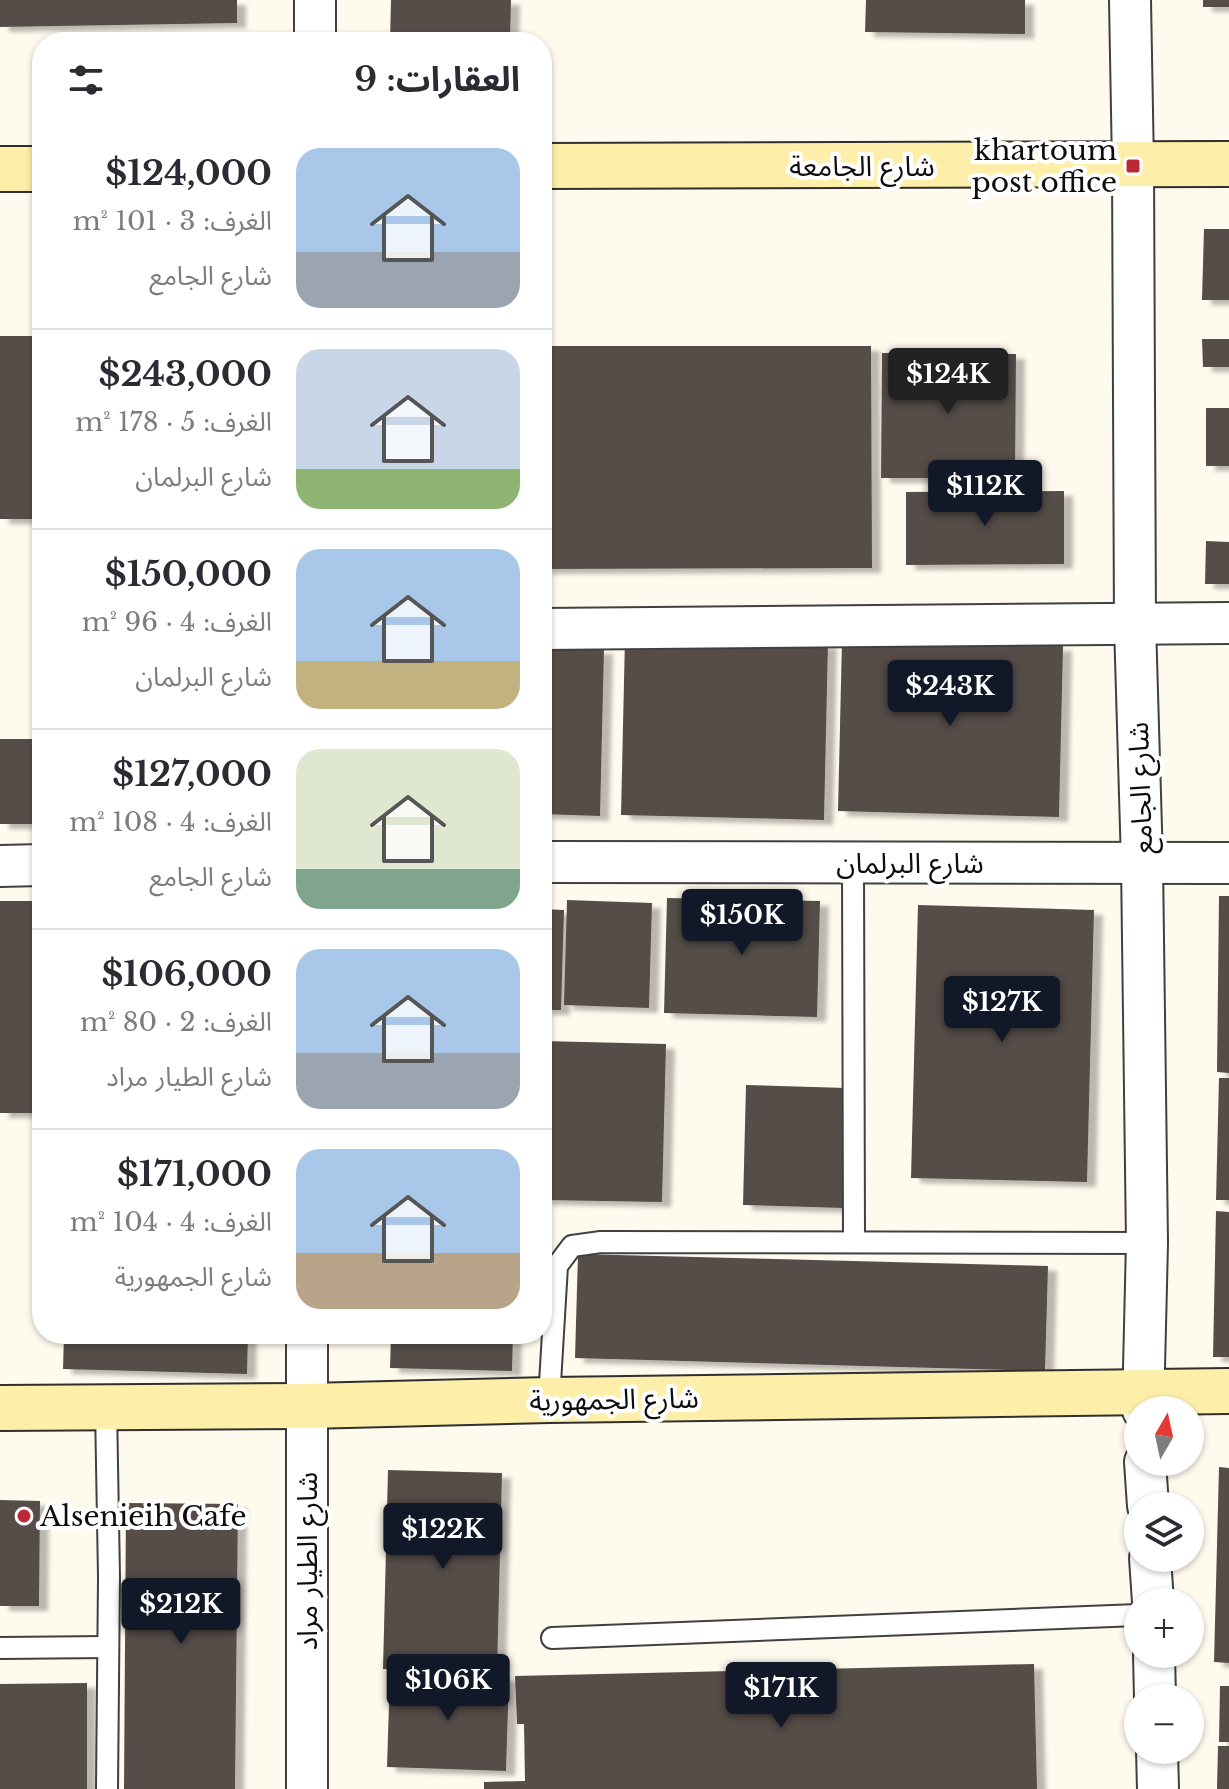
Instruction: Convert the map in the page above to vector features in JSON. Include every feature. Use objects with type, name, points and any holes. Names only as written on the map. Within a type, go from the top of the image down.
[{"type":"main road","name":"شارع الجامعة","points":[[552,166],[1229,164]]},
{"type":"main road","points":[[0,169],[32,169]]},
{"type":"main road","name":"شارع الجمهورية","points":[[1186,1396],[1229,1391]]},
{"type":"main road","name":"شارع الجمهورية","points":[[0,1408],[307,1406],[549,1400],[1124,1401]]},
{"type":"street","points":[[315,0],[315,32]]},
{"type":"street","name":"شارع الجامع","points":[[1130,0],[1135,624],[1147,1243],[1143,1396]]},
{"type":"street","points":[[552,629],[1229,623]]},
{"type":"street","name":"شارع البرلمان","points":[[552,862],[1229,863]]},
{"type":"street","points":[[0,866],[32,865]]},
{"type":"street","name":"شارع الطيار مراد","points":[[307,1344],[307,1789]]},
{"type":"street","points":[[1157,1764],[1158,1789]]},
{"type":"lane","points":[[853,863],[854,1242]]},
{"type":"lane","points":[[549,1400],[557,1266],[572,1246],[601,1242],[1147,1243]]},
{"type":"lane","points":[[106,1407],[109,1577],[107,1789]]},
{"type":"lane","points":[[552,1638],[1124,1616]]},
{"type":"lane","points":[[0,1648],[108,1647]]},
{"type":"building","points":[[0,0],[237,0],[237,23],[0,27]]},
{"type":"building","points":[[391,0],[511,0],[510,32],[390,32]]},
{"type":"building","points":[[866,0],[1025,0],[1025,34],[865,32]]},
{"type":"building","points":[[1203,0],[1229,0],[1229,7],[1203,7]]},
{"type":"building","points":[[1204,229],[1229,229],[1229,300],[1202,300]]},
{"type":"building","points":[[0,336],[32,336],[32,519],[0,519]]},
{"type":"building","points":[[1202,339],[1229,339],[1229,367],[1203,367]]},
{"type":"building","points":[[552,346],[871,346],[872,568],[552,569]]},
{"type":"building","points":[[882,353],[1016,354],[1015,478],[881,478]]},
{"type":"building","points":[[1206,408],[1229,408],[1229,466],[1206,466]]},
{"type":"building","points":[[1064,491],[1064,564],[906,565],[906,492]]},
{"type":"building","points":[[1206,541],[1229,542],[1229,584],[1205,584]]},
{"type":"building","points":[[625,637],[828,643],[824,820],[621,815]]},
{"type":"building","points":[[842,640],[1063,646],[1059,817],[838,811]]},
{"type":"building","points":[[552,648],[604,649],[600,816],[552,814]]},
{"type":"building","points":[[0,739],[32,739],[32,824],[0,824]]},
{"type":"building","points":[[1219,896],[1229,896],[1229,1073],[1217,1072]]},
{"type":"building","points":[[667,898],[820,901],[817,1017],[664,1013]]},
{"type":"building","points":[[567,900],[652,903],[649,1008],[564,1005]]},
{"type":"building","points":[[0,901],[32,901],[32,1113],[0,1113]]},
{"type":"building","points":[[918,905],[1094,910],[1087,1182],[911,1178]]},
{"type":"building","points":[[552,909],[564,910],[561,1010],[552,1010]]},
{"type":"building","points":[[552,1041],[666,1044],[662,1202],[552,1200]]},
{"type":"building","points":[[1219,1078],[1229,1078],[1229,1200],[1216,1200]]},
{"type":"building","points":[[746,1085],[847,1088],[844,1208],[743,1205]]},
{"type":"building","points":[[1216,1211],[1229,1212],[1229,1357],[1213,1357]]},
{"type":"building","points":[[578,1254],[1048,1266],[1045,1371],[575,1358]]},
{"type":"building","points":[[64,1344],[248,1344],[247,1374],[63,1369]]},
{"type":"building","points":[[391,1344],[513,1344],[512,1371],[390,1368]]},
{"type":"building","points":[[1219,1467],[1229,1468],[1229,1663],[1214,1662]]},
{"type":"building","points":[[388,1470],[502,1473],[497,1673],[383,1669]]},
{"type":"building","points":[[0,1500],[40,1501],[39,1606],[0,1606]]},
{"type":"building","points":[[126,1503],[238,1504],[235,1789],[124,1789]]},
{"type":"building","points":[[1034,1664],[1037,1789],[484,1789],[484,1782],[525,1781],[524,1724],[517,1724],[515,1676]]},
{"type":"building","points":[[390,1673],[509,1676],[506,1771],[387,1767]]},
{"type":"building","points":[[87,1683],[87,1789],[0,1789],[0,1684]]},
{"type":"building","points":[[1220,1686],[1229,1686],[1229,1742],[1219,1742]]},
{"type":"building","points":[[1218,1746],[1229,1746],[1229,1789],[1217,1789]]},
{"type":"place","name":"khartoum post office","points":[[1133,166]]},
{"type":"place","name":"Alsenieih Cafe","points":[[24,1516]]}]
